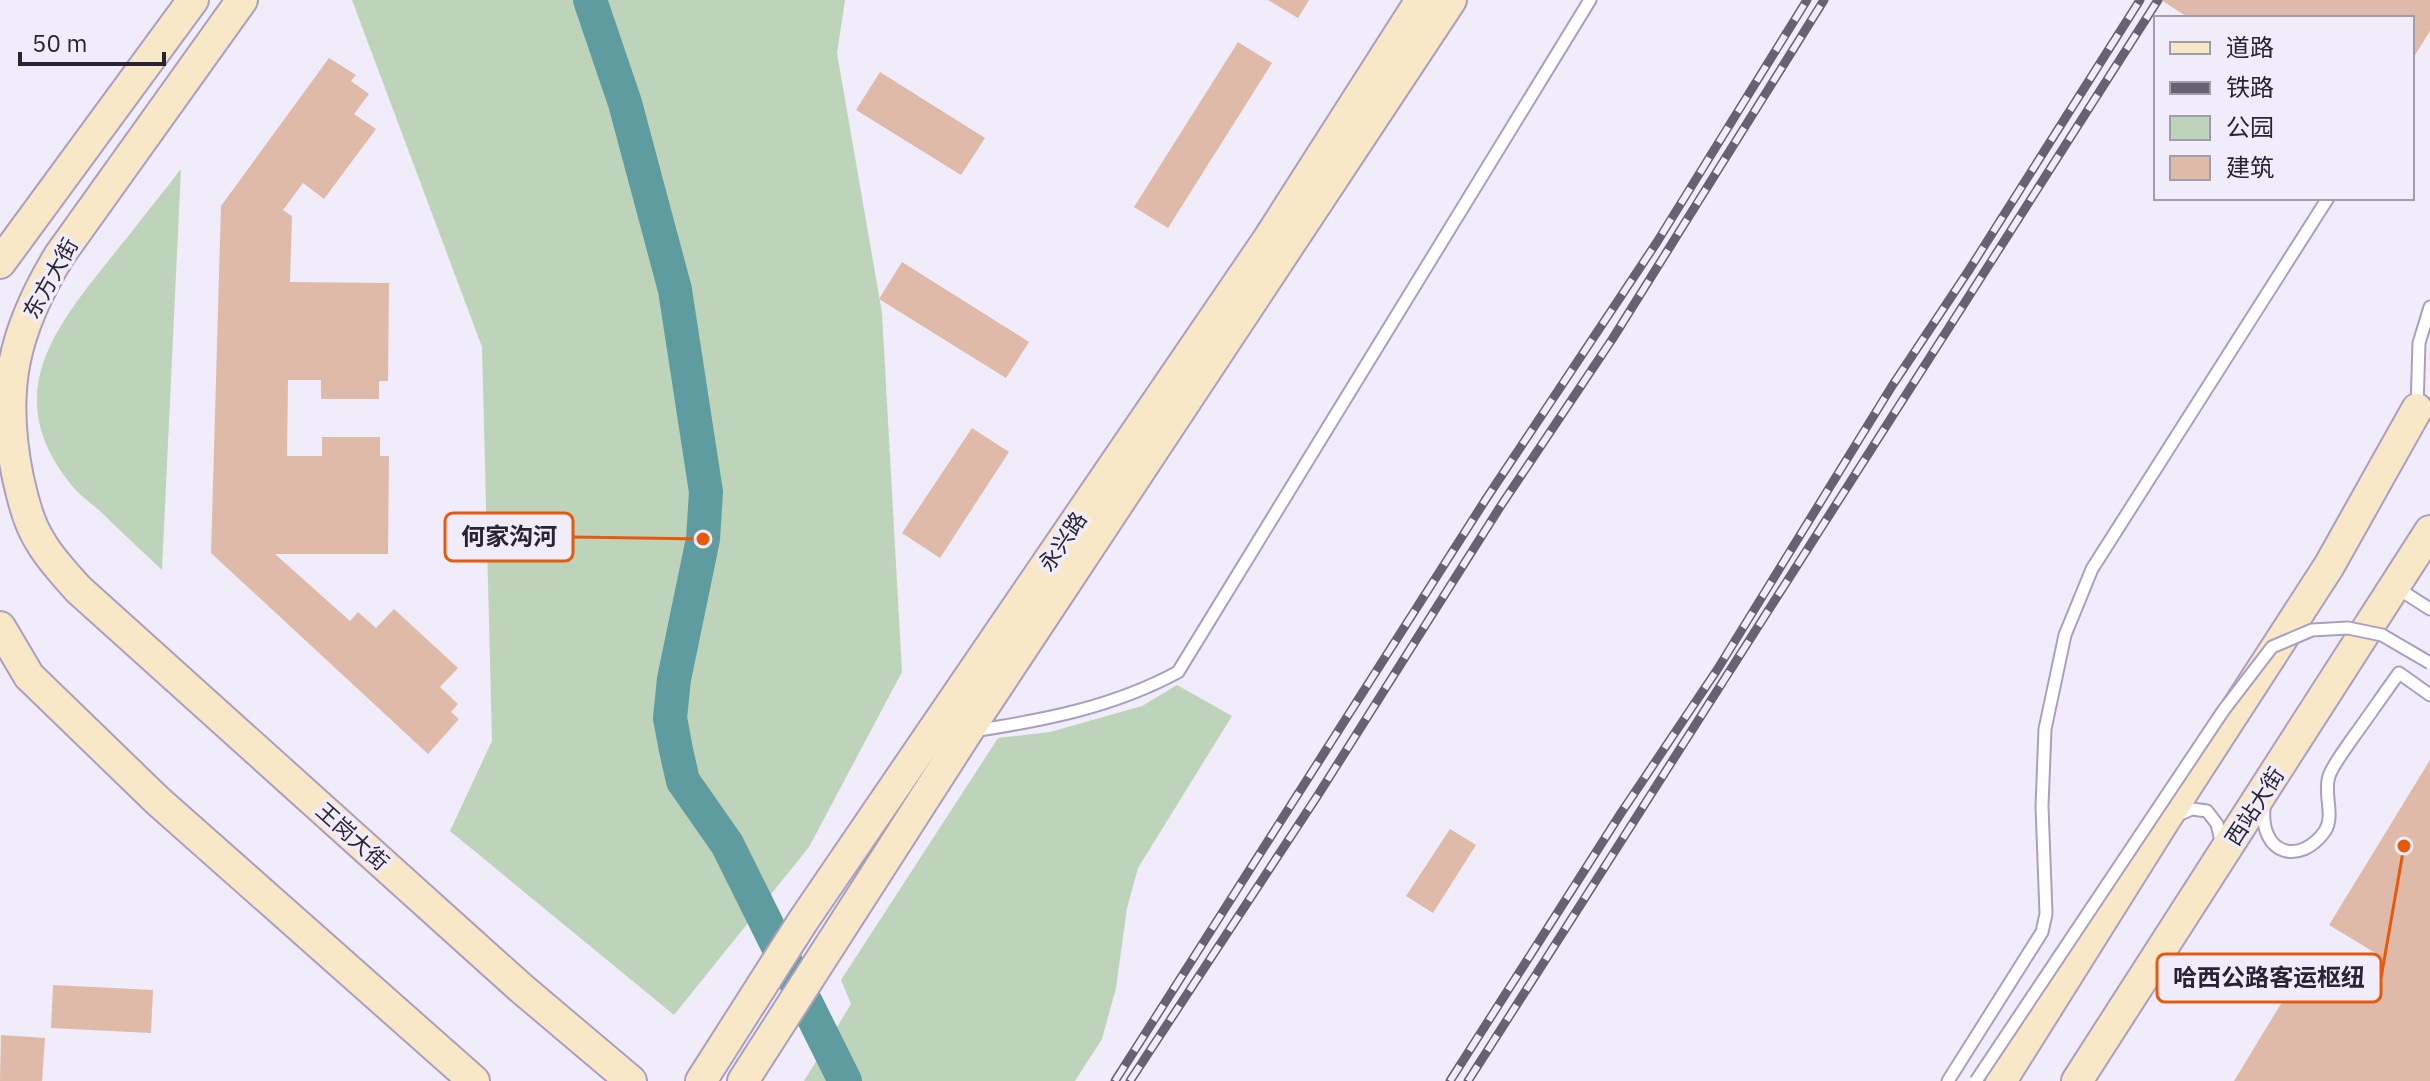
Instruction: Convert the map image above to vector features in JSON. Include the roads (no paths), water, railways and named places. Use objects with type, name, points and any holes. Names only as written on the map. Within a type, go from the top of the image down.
[{"type":"main road","name":"东方大街","points":[[0,263],[193,0]]},
{"type":"main road","name":"东方大街","points":[[78,589],[39,540],[21,494],[9,428],[16,346],[39,289],[59,256],[242,0]]},
{"type":"main road","name":"永兴路","points":[[701,1081],[803,921],[1269,238],[1421,0]]},
{"type":"main road","name":"永兴路","points":[[743,1081],[967,732],[1451,0]]},
{"type":"main road","points":[[2001,1081],[2329,566],[2423,408]]},
{"type":"main road","name":"西站大街","points":[[2077,1081],[2430,531]]},
{"type":"main road","name":"王岗大街","points":[[78,589],[521,988],[631,1081]]},
{"type":"main road","points":[[0,627],[29,676],[158,801],[474,1081]]},
{"type":"lane","points":[[967,732],[1056,718],[1116,701],[1178,672],[1590,0]]},
{"type":"lane","points":[[1948,1081],[2042,932],[2046,914],[2042,806],[2045,729],[2065,635],[2092,569],[2327,200]]},
{"type":"lane","points":[[2423,408],[2419,343],[2430,307]]},
{"type":"lane","points":[[2395,586],[2430,609]]},
{"type":"lane","points":[[1976,1081],[2223,711],[2272,647],[2312,630],[2348,628],[2382,635],[2430,663]]},
{"type":"lane","points":[[2265,789],[2263,821],[2270,843],[2280,849],[2307,847],[2328,827],[2327,786],[2336,763],[2399,673],[2430,695]]},
{"type":"lane","points":[[2164,821],[2192,809],[2207,811],[2217,824],[2223,854]]},
{"type":"waterway","points":[[590,0],[625,103],[675,290],[706,492],[703,539],[674,679],[670,718],[683,781],[727,844],[845,1081]]},
{"type":"railway","points":[[1115,1081],[1486,499],[1657,242],[1807,0]]},
{"type":"railway","points":[[1130,1081],[1318,795],[1500,507],[1613,338],[1824,0]]},
{"type":"railway","points":[[1450,1081],[1621,813],[1717,670],[1892,386],[2140,0]]},
{"type":"railway","points":[[1468,1081],[2158,0]]},
{"type":"place","name":"何家沟河","points":[[703,539]]},
{"type":"place","name":"哈西公路客运枢纽","points":[[2404,846]]}]
